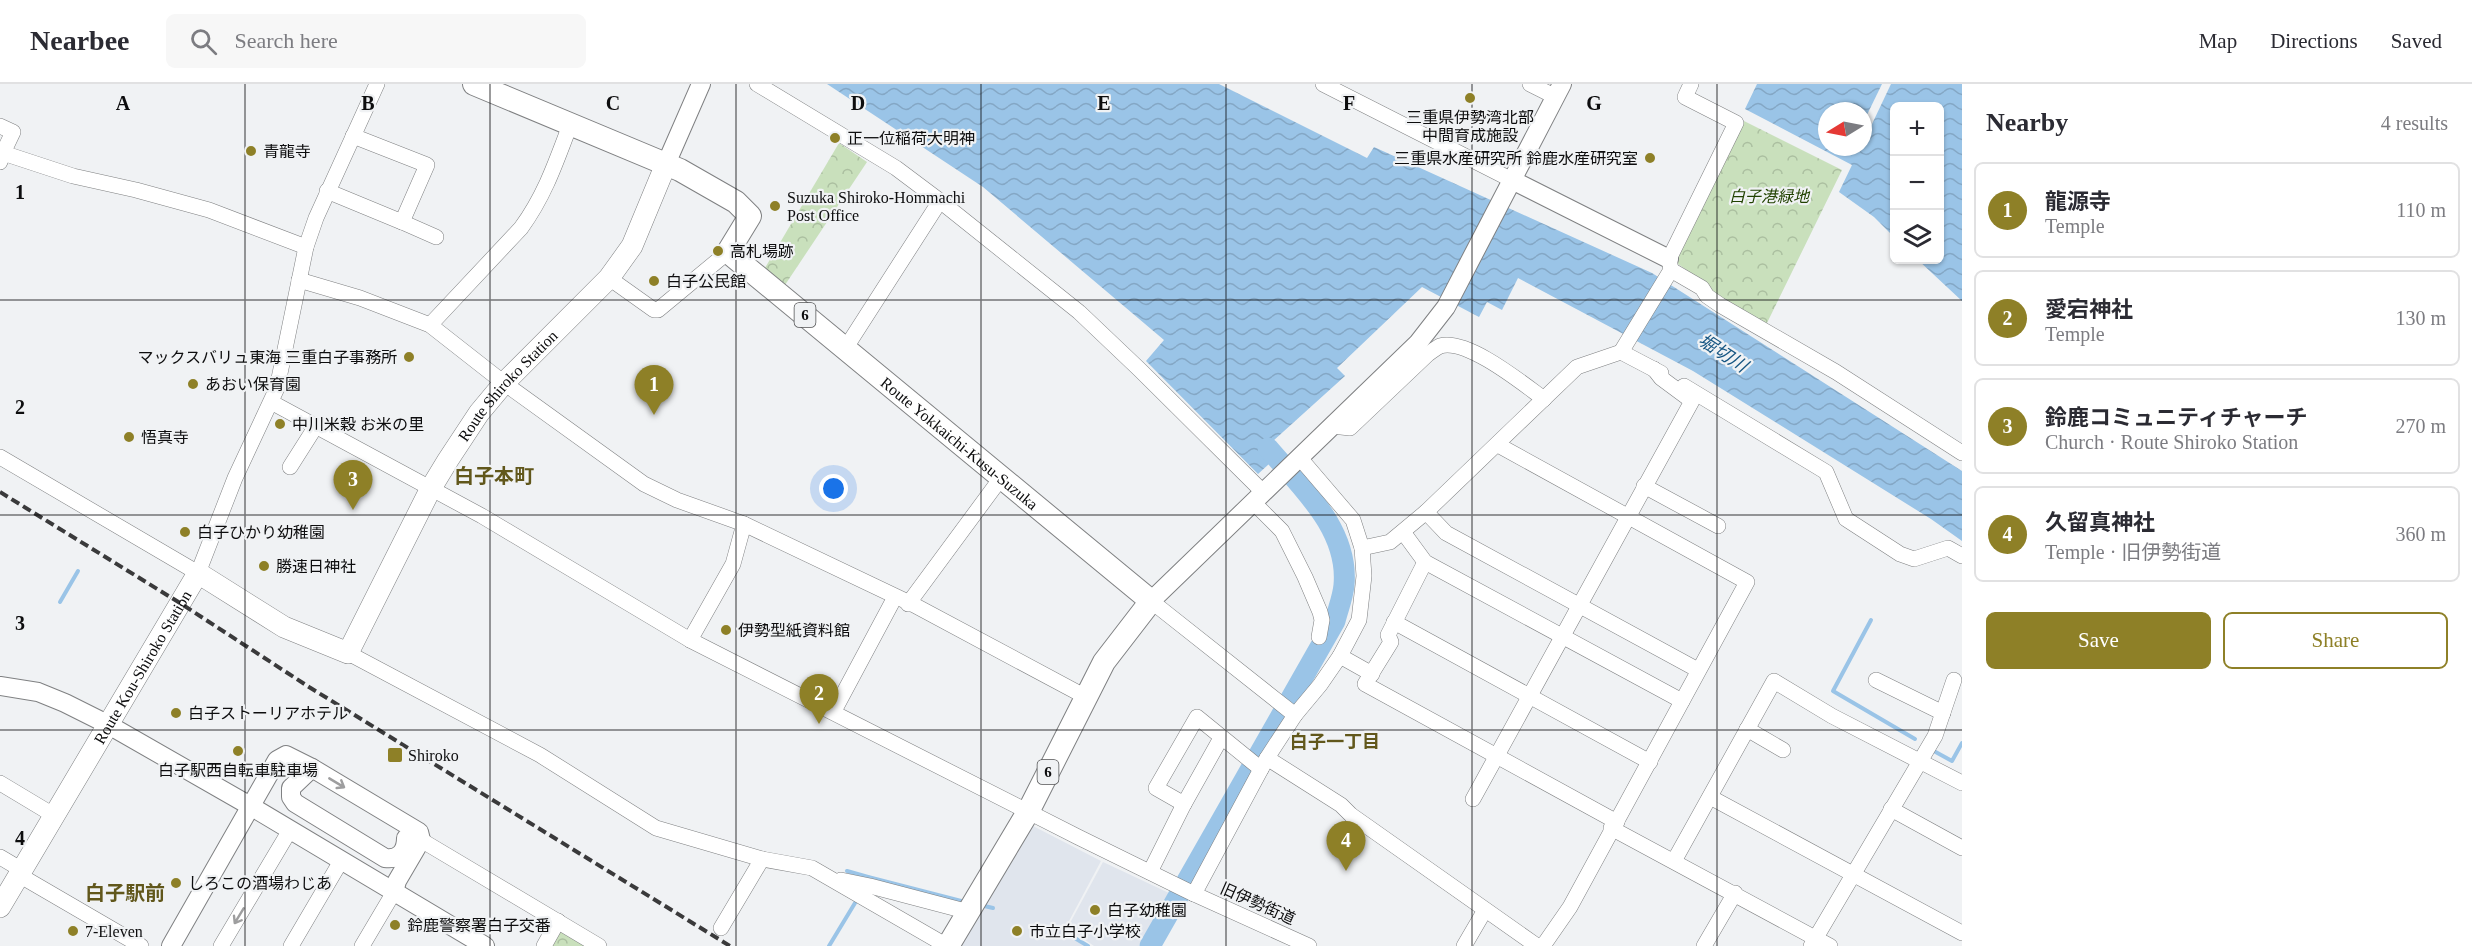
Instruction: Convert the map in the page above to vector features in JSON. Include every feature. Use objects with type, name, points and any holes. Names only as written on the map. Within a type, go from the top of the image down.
[{"type":"main road","points":[[474,84],[666,164],[736,202],[750,216],[728,252]]},
{"type":"main road","name":"Route Shiroko Station","points":[[348,653],[431,488],[479,413],[504,383],[609,278],[632,246],[666,164]]},
{"type":"main road","name":"Route Yokkaichi-Kusu-Suzuka","points":[[728,252],[1151,601]]},
{"type":"main road","name":"Route Kou-Shiroko Station","points":[[0,907],[198,573],[284,627],[348,653]]},
{"type":"main road","name":"6","points":[[948,946],[1028,812],[1114,647],[1151,601]]},
{"type":"street","points":[[0,457],[198,573],[235,478],[278,388],[306,247],[327,191],[377,84]]},
{"type":"street","points":[[666,164],[701,84]]},
{"type":"street","points":[[757,84],[896,168],[1079,312],[1139,369],[1261,494],[1282,531],[1320,612],[1322,620],[1319,637]]},
{"type":"street","points":[[1323,84],[1508,187],[1670,265],[1702,288],[1707,296],[1720,305],[1836,372],[1962,453]]},
{"type":"street","points":[[1289,711],[1151,601],[1418,344],[1446,307],[1559,90],[1530,84]]},
{"type":"street","points":[[1362,548],[1390,543],[1498,445],[1577,367],[1622,352],[1670,265],[1736,123],[1685,97],[1691,84]]},
{"type":"street","points":[[430,325],[521,228],[533,211],[543,195],[570,125]]},
{"type":"street","points":[[0,126],[13,132],[2,157],[209,210],[306,247]]},
{"type":"street","points":[[353,136],[427,165],[402,222]]},
{"type":"street","points":[[327,191],[436,237]]},
{"type":"street","points":[[946,206],[964,209],[1005,240]]},
{"type":"street","points":[[845,349],[946,206]]},
{"type":"street","points":[[609,278],[657,310],[728,252]]},
{"type":"street","points":[[299,280],[360,298],[430,325],[504,383],[644,484],[677,500],[744,524],[914,605],[1086,697]]},
{"type":"street","points":[[1105,322],[1139,358],[1139,369]]},
{"type":"street","points":[[1332,426],[1350,428],[1428,354],[1440,346],[1454,346],[1483,358],[1500,367],[1544,399]]},
{"type":"street","points":[[1622,352],[1826,472],[1846,519],[1900,554],[1914,559],[1948,548],[1962,556]]},
{"type":"street","points":[[1473,799],[1692,401],[1661,378],[1654,369]]},
{"type":"street","name":"旧伊勢街道","points":[[271,402],[431,488],[690,640],[834,711],[1028,812],[1193,893],[1309,946]]},
{"type":"street","points":[[290,467],[316,426]]},
{"type":"street","points":[[1184,804],[1156,788],[1197,717],[1221,738],[1258,763],[1341,805],[1351,815],[1539,946],[1545,943],[1570,907],[1748,582],[1498,445]]},
{"type":"street","points":[[1193,893],[1258,763],[1289,711],[1320,686],[1340,656],[1359,620],[1364,576],[1362,548],[1353,520],[1299,457]]},
{"type":"street","points":[[834,711],[902,601],[1002,478]]},
{"type":"street","points":[[1644,486],[1718,526]]},
{"type":"street","points":[[1426,512],[1446,533],[1698,670]]},
{"type":"street","points":[[690,640],[733,564],[744,524]]},
{"type":"street","points":[[1403,532],[1425,562],[1682,701]]},
{"type":"street","points":[[1425,562],[1388,635],[1391,642],[1365,684],[1674,861],[1735,893],[1813,942],[1830,946]]},
{"type":"street","points":[[1394,622],[1650,762]]},
{"type":"street","points":[[348,653],[540,755],[656,828],[762,860],[812,868],[862,890],[969,912]]},
{"type":"street","points":[[1340,656],[1372,674]]},
{"type":"street","points":[[1876,680],[1943,713]]},
{"type":"street","points":[[1813,942],[1935,736],[1954,680]]},
{"type":"street","points":[[1674,861],[1774,681],[1832,716],[1962,783]]},
{"type":"street","points":[[0,686],[45,695],[107,724],[252,807],[485,946]]},
{"type":"street","points":[[1747,729],[1783,750]]},
{"type":"street","points":[[1150,872],[1221,738]]},
{"type":"street","points":[[171,946],[278,760],[292,756],[418,832],[421,840],[599,946]]},
{"type":"street","points":[[312,768],[291,788],[291,797],[295,803],[385,858],[395,858],[406,847],[406,825]]},
{"type":"street","points":[[0,783],[55,816]]},
{"type":"street","points":[[1710,797],[1962,933]]},
{"type":"street","points":[[1891,809],[1962,848]]},
{"type":"street","points":[[221,946],[290,830]]},
{"type":"street","points":[[364,945],[421,840]]},
{"type":"street","points":[[0,857],[114,940],[141,946]]},
{"type":"street","points":[[722,928],[762,860]]},
{"type":"street","points":[[291,946],[341,861]]},
{"type":"street","points":[[862,890],[948,946]]},
{"type":"street","points":[[1704,946],[1735,893]]},
{"type":"street","points":[[1464,946],[1485,910]]},
{"type":"street","points":[[544,946],[558,921]]},
{"type":"shaded area","points":[[1031,825],[1101,861],[1068,923],[1070,932],[1090,946],[961,946]]},
{"type":"shaded area","points":[[1103,862],[1169,893],[1139,946],[1094,946],[1072,931],[1070,923]]},
{"type":"green space","name":"白子港緑地","points":[[1744,121],[1842,170],[1765,327],[1710,293],[1705,283],[1678,264],[1678,257]]},
{"type":"green space","points":[[839,143],[867,162],[783,288],[762,273]]},
{"type":"green space","points":[[557,929],[594,946],[547,946]]},
{"type":"water","name":"堀切川","points":[[827,84],[1219,84],[1367,158],[1374,147],[1652,273],[1962,471],[1962,541],[1931,519],[1693,371],[1518,278],[1502,310],[1487,302],[1479,317],[1422,287],[1337,368],[1345,376],[1273,441],[1281,453],[1258,474],[1146,361],[1164,340],[983,187]]},
{"type":"water","points":[[1757,84],[1962,84],[1962,301],[1922,264],[1944,264],[1944,102],[1890,102],[1890,233],[1874,217],[1839,192],[1852,165],[1835,156],[1872,156],[1872,102],[1818,102],[1818,147],[1745,109]]},
{"type":"pier","points":[[1882,84],[1891,84],[1872,124],[1872,105]]},
{"type":"waterway","points":[[1150,946],[1335,621],[1343,594],[1344,565],[1331,527],[1308,494],[1268,448]]},
{"type":"waterway","points":[[60,602],[78,571]]},
{"type":"waterway","points":[[1871,620],[1833,691],[1915,739]]},
{"type":"waterway","points":[[1932,750],[1952,761],[1962,743]]},
{"type":"waterway","points":[[847,871],[868,877]]},
{"type":"waterway","points":[[866,880],[868,877],[965,902]]},
{"type":"waterway","points":[[829,946],[858,898]]},
{"type":"waterway","points":[[980,905],[993,908]]},
{"type":"waterway","points":[[1068,934],[1088,946]]},
{"type":"railway","points":[[0,492],[180,603],[309,687],[730,946]]},
{"type":"place","name":"三重県伊勢湾北部 中間育成施設","points":[[1470,98]]},
{"type":"place","name":"正一位稲荷大明神","points":[[835,138]]},
{"type":"place","name":"青龍寺","points":[[251,151]]},
{"type":"place","name":"三重県水産研究所 鈴鹿水産研究室","points":[[1650,158]]},
{"type":"place","name":"Suzuka Shiroko-Hommachi Post Office","points":[[775,206]]},
{"type":"place","name":"高札場跡","points":[[718,251]]},
{"type":"place","name":"白子公民館","points":[[654,281]]},
{"type":"place","name":"マックスバリュ東海 三重白子事務所","points":[[409,357]]},
{"type":"place","name":"あおい保育園","points":[[193,384]]},
{"type":"place","name":"龍源寺","points":[[654,415]]},
{"type":"place","name":"中川米穀 お米の里","points":[[280,424]]},
{"type":"place","name":"悟真寺","points":[[129,437]]},
{"type":"place","name":"鈴鹿コミュニティチャーチ","points":[[353,510]]},
{"type":"place","name":"白子ひかり幼稚園","points":[[185,532]]},
{"type":"place","name":"勝速日神社","points":[[264,566]]},
{"type":"place","name":"伊勢型紙資料館","points":[[726,630]]},
{"type":"place","name":"白子ストーリアホテル","points":[[176,713]]},
{"type":"place","name":"愛宕神社","points":[[819,724]]},
{"type":"place","name":"白子駅西自転車駐車場","points":[[238,751]]},
{"type":"place","name":"Shiroko","points":[[395,755]]},
{"type":"place","name":"久留真神社","points":[[1346,871]]},
{"type":"place","name":"しろこの酒場わじあ","points":[[176,883]]},
{"type":"place","name":"白子幼稚園","points":[[1095,910]]},
{"type":"place","name":"鈴鹿警察署白子交番","points":[[395,925]]},
{"type":"place","name":"7-Eleven","points":[[73,931]]},
{"type":"place","name":"市立白子小学校","points":[[1017,931]]},
{"type":"district","name":"白子本町","points":[[494,476]]},
{"type":"district","name":"白子一丁目","points":[[1335,742]]},
{"type":"district","name":"白子駅前","points":[[125,893]]}]
